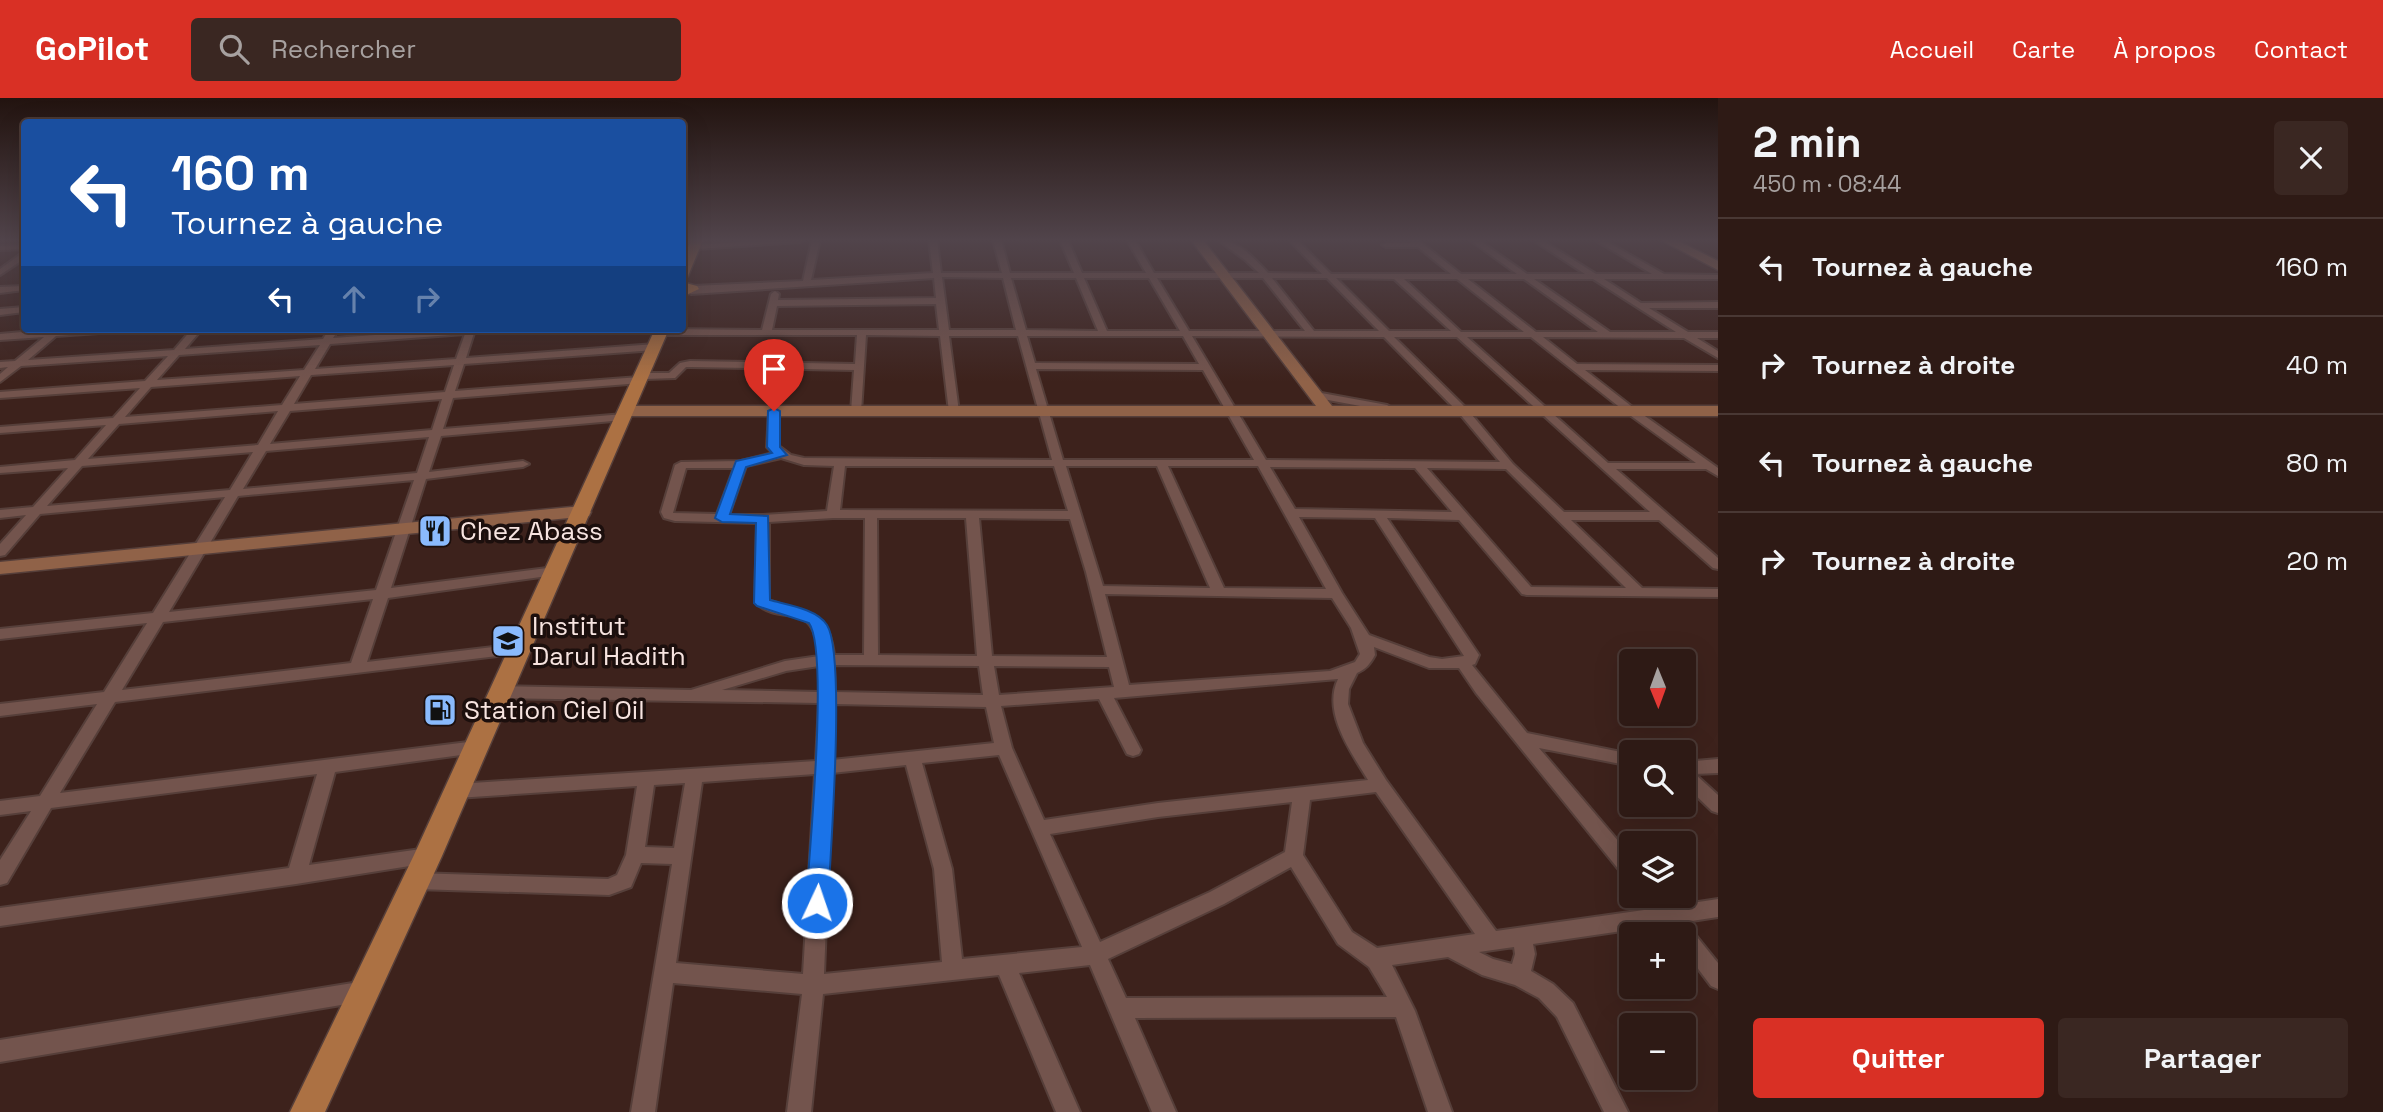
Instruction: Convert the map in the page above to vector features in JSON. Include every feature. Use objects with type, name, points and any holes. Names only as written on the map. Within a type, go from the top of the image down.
[{"type":"main road","points":[[307,1112],[428,856],[659,336]]},
{"type":"street","points":[[715,287],[733,287]]},
{"type":"street","points":[[766,334],[775,287]]},
{"type":"street","points":[[938,287],[954,412]]},
{"type":"street","points":[[1011,287],[1043,412],[1098,590],[1123,693]]},
{"type":"street","points":[[1085,287],[1104,334]]},
{"type":"street","points":[[500,692],[993,701],[1105,695],[1331,676],[1360,666],[1368,655],[1367,639],[1335,594],[1291,513],[1159,287]]},
{"type":"street","points":[[1232,287],[1328,411]]},
{"type":"street","points":[[1274,287],[1312,334]]},
{"type":"street","points":[[1340,287],[1463,411],[1509,466],[1638,592]]},
{"type":"street","points":[[1409,287],[1542,411],[1718,565]]},
{"type":"street","points":[[1471,287],[1631,411],[1715,468]]},
{"type":"street","points":[[1541,287],[1608,334]]},
{"type":"street","points":[[1612,287],[1718,355]]},
{"type":"street","points":[[0,290],[21,288]]},
{"type":"street","points":[[774,303],[940,301]]},
{"type":"street","points":[[1640,305],[1718,305]]},
{"type":"street","points":[[0,312],[21,310]]},
{"type":"street","points":[[0,337],[37,333]]},
{"type":"street","points":[[0,379],[54,333]]},
{"type":"street","points":[[0,552],[193,333]]},
{"type":"street","points":[[0,365],[176,352],[330,335],[386,333]]},
{"type":"street","points":[[357,667],[470,333]]},
{"type":"street","points":[[0,395],[461,361],[659,336],[1186,333],[1718,335]]},
{"type":"street","points":[[856,412],[862,334]]},
{"type":"street","points":[[0,877],[330,335]]},
{"type":"street","points":[[0,430],[672,376],[683,365],[691,364],[860,367]]},
{"type":"street","points":[[1032,366],[1205,367]]},
{"type":"street","points":[[1575,367],[1718,368]]},
{"type":"street","points":[[1316,395],[1351,403],[1413,411]]},
{"type":"street","points":[[774,411],[773,447],[780,455]]},
{"type":"street","points":[[0,470],[625,414],[774,411],[1718,411]]},
{"type":"street","points":[[1075,515],[833,514],[763,519],[668,515],[678,467],[688,464],[741,464],[780,455],[817,463],[1509,466]]},
{"type":"street","points":[[833,514],[840,463]]},
{"type":"street","points":[[1161,463],[1219,593]]},
{"type":"street","points":[[0,514],[422,476],[523,464]]},
{"type":"street","points":[[722,518],[741,464]]},
{"type":"street","points":[[1419,466],[1527,591],[1718,593]]},
{"type":"street","points":[[1607,466],[1715,468]]},
{"type":"street","points":[[0,568],[582,512]]},
{"type":"street","points":[[1291,513],[1462,516]]},
{"type":"street","points":[[1367,639],[1397,650],[1421,663],[1463,663],[1470,660],[1472,655],[1378,513]]},
{"type":"street","points":[[972,514],[987,661],[1004,748],[1094,955],[1122,1007],[1164,1112]]},
{"type":"street","points":[[871,661],[872,516]]},
{"type":"street","points":[[1560,516],[1664,516]]},
{"type":"street","points":[[763,519],[762,603],[814,620],[821,629],[827,660],[813,985],[799,1112]]},
{"type":"street","points":[[0,634],[382,594],[555,571]]},
{"type":"street","points":[[1098,590],[1335,594]]},
{"type":"street","points":[[0,710],[518,649]]},
{"type":"street","points":[[686,696],[785,666],[827,660],[1116,662]]},
{"type":"street","points":[[1463,663],[1521,738],[1619,856]]},
{"type":"street","points":[[1351,669],[1341,689],[1340,704],[1355,744],[1380,785],[1490,939]]},
{"type":"street","points":[[1105,695],[1133,750]]},
{"type":"street","points":[[1521,738],[1619,758]]},
{"type":"street","points":[[0,808],[477,747]]},
{"type":"street","points":[[457,791],[824,767],[1004,748]]},
{"type":"street","points":[[912,757],[943,869],[954,970]]},
{"type":"street","points":[[1696,769],[1718,766]]},
{"type":"street","points":[[296,876],[328,767]]},
{"type":"street","points":[[643,1112],[695,774]]},
{"type":"street","points":[[416,881],[609,887],[624,881],[635,855],[648,777]]},
{"type":"street","points":[[1696,783],[1718,806]]},
{"type":"street","points":[[1038,828],[1380,785]]},
{"type":"street","points":[[1302,794],[1294,856],[1345,938],[1352,946],[1375,958],[1401,1007],[1440,1112]]},
{"type":"street","points":[[635,855],[682,856]]},
{"type":"street","points":[[0,917],[428,856]]},
{"type":"street","points":[[664,972],[813,985],[1094,955],[1217,898],[1294,856]]},
{"type":"street","points":[[1662,908],[1673,922]]},
{"type":"street","points":[[1375,958],[1490,939],[1718,908]]},
{"type":"street","points":[[1519,976],[1525,954],[1522,935]]},
{"type":"street","points":[[1448,946],[1489,968],[1519,976],[1546,991],[1565,1010],[1616,1112]]},
{"type":"street","points":[[1696,951],[1718,979]]},
{"type":"street","points":[[1006,966],[1068,1112]]},
{"type":"street","points":[[0,1051],[365,991]]},
{"type":"street","points":[[1122,1007],[1401,1007]]},
{"type":"place","name":"Chez Abass","points":[[435,531]]},
{"type":"place","name":"Institut Darul Hadith","points":[[508,641]]},
{"type":"place","name":"Station Ciel Oil","points":[[440,710]]},
{"type":"route","points":[[774,411],[773,447],[780,455],[762,462],[741,464],[722,518],[763,519],[762,603],[814,620],[821,629],[827,660],[827,699],[817,903]]}]
